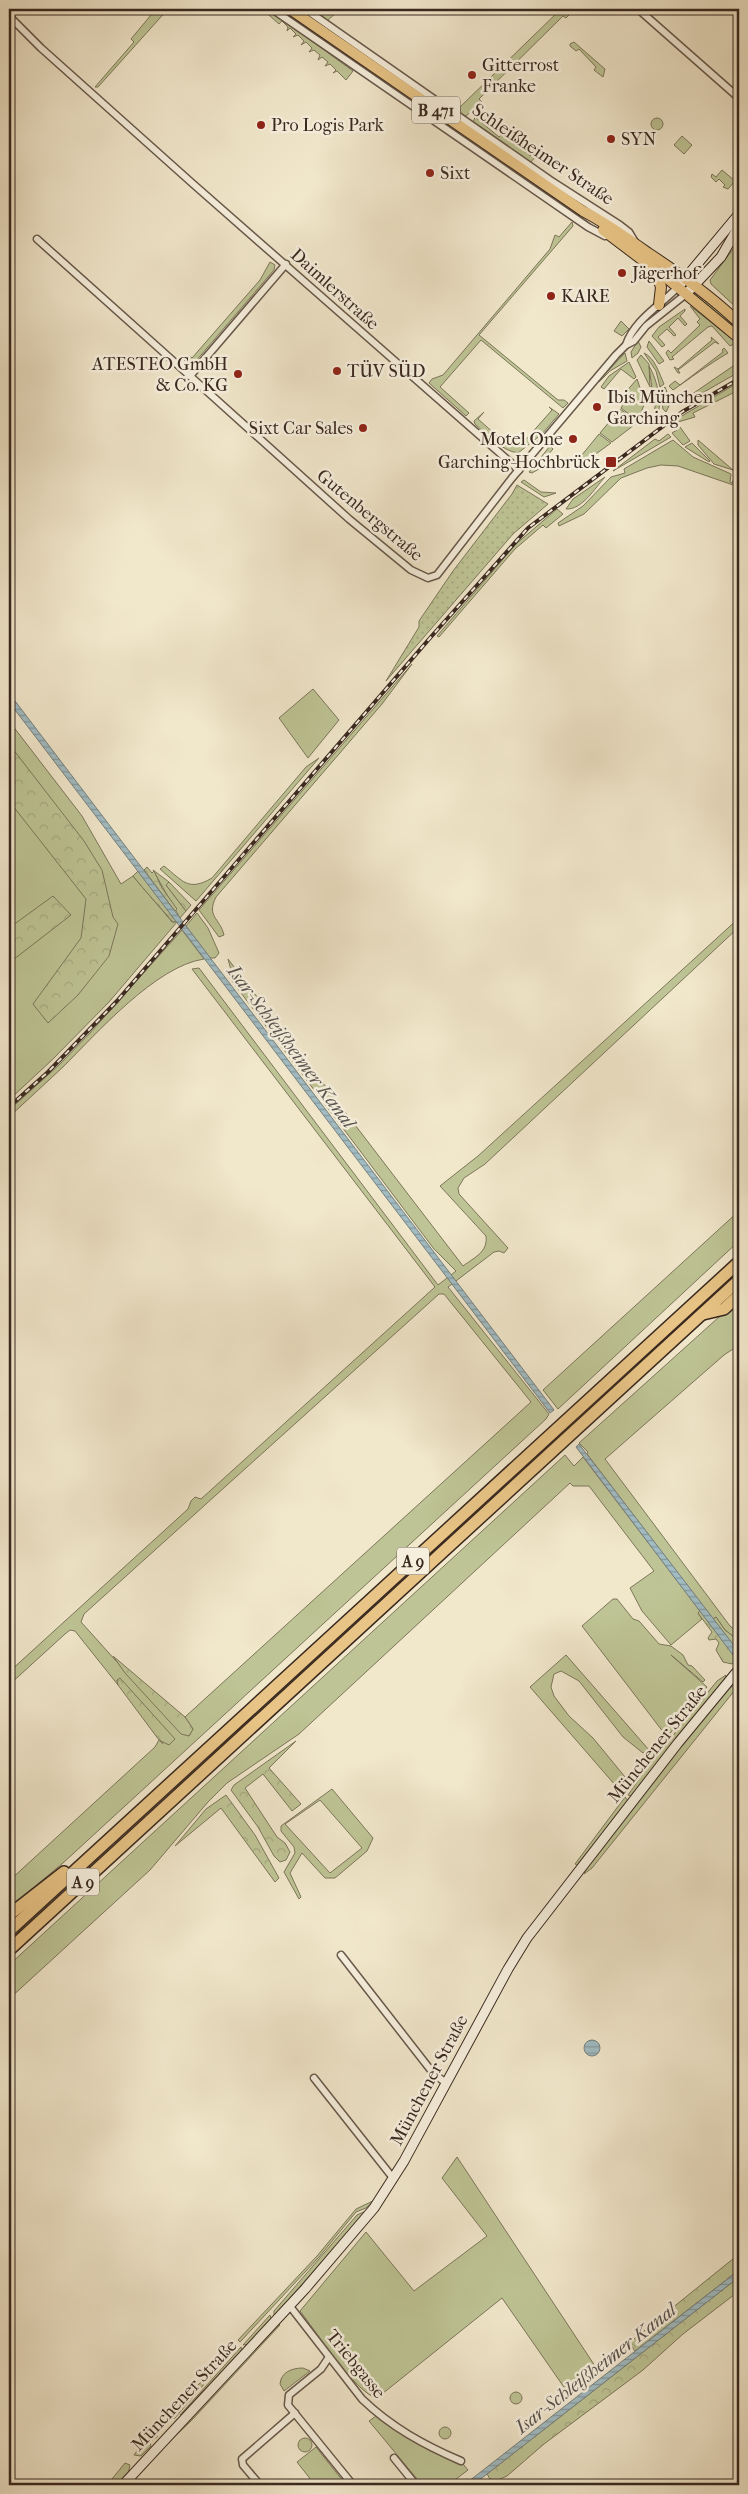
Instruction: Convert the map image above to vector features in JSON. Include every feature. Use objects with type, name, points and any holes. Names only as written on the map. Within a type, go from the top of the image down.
[{"type":"highway","name":"A 9","points":[[9,1931],[739,1262]]},
{"type":"highway","name":"A 9","points":[[9,1950],[739,1280]]},
{"type":"highway","points":[[701,1315],[724,1309],[739,1295]]},
{"type":"highway","points":[[9,1916],[60,1873],[86,1861]]},
{"type":"main road","name":"Schleißheimer Straße","points":[[290,9],[583,211],[635,244],[695,286],[739,323]]},
{"type":"main road","name":"Schleißheimer Straße","points":[[583,211],[739,338]]},
{"type":"main road","points":[[678,287],[739,214]]},
{"type":"main road","points":[[686,294],[720,257],[739,226]]},
{"type":"main road","points":[[654,269],[661,287],[659,305]]},
{"type":"main road","name":"Münchener Straße","points":[[123,2485],[355,2232],[392,2176],[446,2083],[508,1969],[541,1919],[672,1750],[738,1670]]},
{"type":"street","name":"Schleißheimer Straße","points":[[272,9],[588,227],[604,236],[612,236]]},
{"type":"street","name":"Schleißheimer Straße","points":[[305,9],[538,172],[620,225],[629,232],[635,244]]},
{"type":"street","points":[[638,9],[739,98]]},
{"type":"street","name":"Daimlerstraße","points":[[9,16],[56,61],[519,470]]},
{"type":"street","name":"Gutenbergstraße","points":[[37,239],[349,519],[420,576],[428,578],[437,575],[519,470]]},
{"type":"street","points":[[190,376],[286,264]]},
{"type":"street","points":[[519,470],[626,344],[631,333],[678,287]]},
{"type":"street","points":[[626,344],[634,341],[646,326],[686,294]]},
{"type":"street","points":[[341,1955],[434,2074],[446,2083]]},
{"type":"street","points":[[314,2078],[392,2176]]},
{"type":"street","name":"Triebgasse","points":[[289,2305],[374,2411],[404,2433],[461,2460]]},
{"type":"street","points":[[329,2357],[321,2368],[289,2395],[288,2405],[353,2485]]},
{"type":"street","points":[[260,2485],[243,2465],[242,2459],[295,2413]]},
{"type":"street","points":[[394,2458],[416,2485]]},
{"type":"green space","points":[[156,9],[168,9],[98,87],[95,87],[134,42],[131,39]]},
{"type":"green space","points":[[262,9],[268,9],[353,71],[346,80],[337,71],[333,73],[336,70],[330,64],[325,66],[328,62],[322,57],[318,60],[320,55],[314,50],[309,52],[312,48],[306,42],[301,45],[304,41],[298,35],[293,37],[296,34],[290,28],[287,31],[288,27],[282,21],[279,24]]},
{"type":"green space","points":[[278,9],[285,9],[352,55],[353,61]]},
{"type":"green space","points":[[309,9],[340,9],[327,21]]},
{"type":"green space","points":[[561,9],[575,9],[566,18],[563,16],[479,99],[482,102],[466,116],[461,114],[460,107]]},
{"type":"green space","points":[[574,42],[605,69],[603,77],[594,70],[596,67],[579,49],[576,51],[570,46]]},
{"type":"green space","points":[[404,97],[414,99],[577,213],[598,230]]},
{"type":"green space","points":[[475,117],[499,137],[506,131],[518,143],[521,141],[525,145],[523,148],[530,156],[533,153],[536,156],[531,162],[473,123]]},
{"type":"green space","points":[[657,118],[663,124],[657,130],[651,124]]},
{"type":"green space","points":[[682,136],[692,145],[684,154],[674,145]]},
{"type":"green space","points":[[722,170],[735,181],[728,189],[723,187],[725,185],[719,179],[716,182],[711,177],[712,174],[716,177]]},
{"type":"green space","points":[[572,222],[573,226],[479,335],[558,400],[564,400],[568,403],[563,408],[481,340],[440,387],[469,413],[466,416],[429,383],[432,379],[443,375],[550,249],[555,235],[559,237]]},
{"type":"green space","points":[[739,241],[739,310],[711,284],[710,280]]},
{"type":"green space","points":[[270,262],[275,265],[274,270],[195,362],[186,362],[184,360],[189,355],[192,358],[260,280]]},
{"type":"green space","points":[[695,293],[724,316],[739,333],[694,295]]},
{"type":"green space","points":[[690,306],[739,344],[739,350],[734,344],[730,346],[712,326],[708,327],[672,357],[674,359],[670,360],[666,353],[668,350],[671,353],[700,325],[697,322],[700,319]]},
{"type":"green space","points":[[685,309],[680,316],[687,324],[685,326],[678,318],[669,327],[676,335],[674,336],[667,329],[658,337],[665,345],[662,347],[652,336],[659,327]]},
{"type":"green space","points":[[621,321],[629,329],[622,336],[614,331]]},
{"type":"green space","points":[[711,337],[719,344],[715,342],[678,370],[680,373],[678,373],[674,367],[678,369],[712,340]]},
{"type":"green space","points":[[638,341],[641,347],[632,358],[631,352]]},
{"type":"green space","points":[[649,341],[664,361],[659,364],[647,347]]},
{"type":"green space","points":[[724,348],[728,353],[673,390],[669,386],[675,381],[680,385],[723,352]]},
{"type":"green space","points":[[625,353],[627,361],[610,371],[599,382],[599,380]]},
{"type":"green space","points":[[644,353],[654,362],[664,384],[660,387],[656,371]]},
{"type":"green space","points":[[641,355],[649,364],[650,387],[637,360]]},
{"type":"green space","points":[[629,362],[636,377],[634,379],[621,369],[604,389],[601,387],[609,376]]},
{"type":"green space","points":[[736,364],[739,366],[739,372],[690,400],[688,397]]},
{"type":"green space","points":[[649,366],[656,382],[659,396],[660,403],[657,414],[654,413],[656,401],[652,389]]},
{"type":"green space","points":[[637,379],[645,402],[638,421],[621,408],[623,405],[618,401]]},
{"type":"green space","points":[[739,382],[739,390],[693,413],[695,417],[678,422],[675,420]]},
{"type":"green space","points":[[665,387],[671,402],[666,412],[663,409],[660,392]]},
{"type":"green space","points":[[549,407],[559,414],[542,434],[518,453],[512,452],[495,442],[474,421],[484,412],[478,419],[505,443],[509,439],[515,445],[518,441],[522,444],[552,410]]},
{"type":"green space","points":[[620,409],[638,422],[612,442],[600,433]]},
{"type":"green space","points":[[676,426],[680,427],[690,441],[683,445],[672,433],[677,430]]},
{"type":"green space","points":[[599,434],[611,443],[582,464],[577,461]]},
{"type":"green space","points":[[668,434],[671,437],[613,471],[655,439],[659,441]]},
{"type":"green space","points":[[673,440],[693,457],[731,474],[730,482],[732,483],[739,468],[739,487],[678,466],[661,465],[647,468],[621,478],[584,514],[559,526],[558,523],[583,506],[611,477],[625,473],[624,469]]},
{"type":"green space","points":[[698,440],[733,470],[714,464],[698,445]]},
{"type":"green space","points":[[692,443],[710,461],[709,462],[685,447]]},
{"type":"green space","points":[[550,446],[553,449],[542,462],[544,466],[532,473],[529,472]]},
{"type":"green space","points":[[605,477],[583,502],[566,509],[573,499]]},
{"type":"green space","points":[[524,480],[541,492],[556,493],[544,497],[521,482]]},
{"type":"green space","points":[[517,485],[548,504],[513,534],[386,681],[419,627],[419,621],[453,571]]},
{"type":"green space","points":[[557,509],[563,514],[546,528],[543,525],[515,549],[439,637],[437,636],[516,544]]},
{"type":"green space","points":[[412,664],[382,704],[216,897],[212,909],[224,935],[219,937],[199,910]]},
{"type":"green space","points":[[313,689],[339,720],[308,758],[279,718]]},
{"type":"green space","points":[[9,721],[82,816],[121,884],[133,876],[172,922],[177,922],[109,1002],[53,1059],[9,1100]]},
{"type":"green space","points":[[9,744],[84,841],[102,870],[113,917],[118,924],[109,956],[78,995],[48,1023],[33,1004],[81,938],[86,899],[9,801]]},
{"type":"green space","points":[[319,758],[196,901],[160,869],[164,866],[181,880],[191,884],[204,882],[212,878],[306,767]]},
{"type":"green space","points":[[147,867],[152,873],[154,871],[162,888],[177,909],[175,911],[144,870]]},
{"type":"green space","points":[[153,870],[169,882],[166,885],[186,911],[180,918]]},
{"type":"green space","points":[[138,871],[176,921],[173,922],[133,876]]},
{"type":"green space","points":[[169,882],[191,905],[186,911],[166,885]]},
{"type":"green space","points":[[53,896],[71,915],[9,963],[9,928]]},
{"type":"green space","points":[[197,913],[208,928],[219,953],[215,958],[210,958],[186,926]]},
{"type":"green space","points":[[739,918],[739,927],[485,1164],[464,1178],[458,1188],[459,1194],[508,1248],[504,1253],[494,1252],[448,1287],[549,1414],[546,1419],[63,1863],[9,1908],[9,1881],[155,1747],[159,1740],[163,1744],[117,1680],[118,1685],[75,1631],[70,1630],[65,1634],[9,1685],[9,1672],[188,1509],[195,1497],[201,1499],[435,1287],[192,969],[199,968],[438,1285],[456,1271],[434,1249],[229,977],[225,970],[231,970],[228,959],[463,1266],[483,1250],[486,1236],[440,1186],[478,1156]],"holes":[[[439,1294],[444,1294],[531,1402],[185,1717],[193,1729],[189,1736],[181,1733],[81,1622],[84,1614]]]},
{"type":"green space","points":[[182,930],[204,959],[186,964],[166,974],[147,987],[9,1117],[9,1110],[59,1065],[90,1033]]},
{"type":"green space","points":[[739,1211],[739,1241],[558,1409],[543,1390]]},
{"type":"green space","points":[[739,1299],[739,1345],[724,1355],[605,1459],[730,1626],[739,1633],[739,1641],[725,1630],[716,1617],[713,1619],[587,1454],[588,1452],[579,1443]]},
{"type":"green space","points":[[590,1405],[592,1408],[176,1791],[173,1787]]},
{"type":"green space","points":[[565,1455],[574,1466],[583,1457],[700,1611],[698,1613],[702,1619],[671,1645],[642,1611],[630,1588],[654,1571],[589,1486],[573,1486],[570,1483],[299,1734],[227,1783],[208,1802],[150,1870],[9,1999],[9,1965]]},
{"type":"green space","points":[[613,1599],[617,1599],[633,1619],[639,1621],[659,1644],[671,1646],[683,1655],[688,1665],[692,1666],[705,1680],[703,1682],[671,1655],[707,1687],[667,1737],[582,1626]]},
{"type":"green space","points":[[700,1611],[737,1659],[732,1664],[723,1662],[716,1650],[719,1643],[716,1639],[709,1640],[708,1638],[712,1632],[698,1613]]},
{"type":"green space","points":[[716,1617],[725,1630],[739,1641],[739,1652],[713,1619]]},
{"type":"green space","points":[[566,1655],[649,1750],[643,1753],[623,1737],[579,1681],[561,1671],[554,1674],[551,1687],[554,1696],[569,1716],[593,1738],[630,1783],[622,1793],[530,1687]]},
{"type":"green space","points":[[113,1656],[185,1717],[193,1729],[189,1736],[181,1734],[125,1673]]},
{"type":"green space","points":[[726,1675],[725,1679],[632,1796],[628,1795],[649,1765],[717,1681]]},
{"type":"green space","points":[[120,1678],[175,1739],[169,1745],[159,1740],[118,1685],[117,1680]]},
{"type":"green space","points":[[739,1682],[739,1685],[592,1868],[584,1874],[587,1865],[719,1698]]},
{"type":"green space","points":[[296,1741],[269,1768],[301,1804],[292,1811],[263,1774],[245,1788],[277,1837],[285,1843],[290,1852],[286,1860],[280,1862],[274,1856],[258,1827],[231,1790],[234,1785]]},
{"type":"green space","points":[[332,1789],[373,1838],[367,1851],[335,1878],[325,1878],[302,1853],[290,1873],[301,1897],[299,1899],[284,1872],[295,1853],[294,1847],[281,1831],[281,1826]],"holes":[[[320,1800],[362,1848],[330,1873],[285,1824]]]},
{"type":"green space","points":[[226,1795],[255,1835],[279,1878],[275,1882],[221,1808],[175,1846],[206,1809]]},
{"type":"green space","points":[[625,1797],[628,1801],[577,1865],[575,1864]]},
{"type":"green space","points":[[46,1904],[48,1907],[9,1943],[9,1938]]},
{"type":"green space","points":[[457,2157],[597,2369],[568,2393],[502,2298],[377,2398],[368,2394],[347,2374],[300,2311],[366,2232],[414,2291],[487,2236],[442,2178]]},
{"type":"green space","points":[[375,2200],[366,2208],[356,2212],[319,2257],[240,2342],[238,2340],[317,2256],[356,2209]]},
{"type":"green space","points":[[366,2211],[274,2316],[274,2311],[357,2215]]},
{"type":"green space","points":[[739,2254],[739,2270],[635,2351],[632,2347],[628,2351],[624,2347]]},
{"type":"green space","points":[[739,2277],[739,2291],[683,2334],[643,2370],[544,2444],[507,2476],[498,2480],[490,2479],[487,2474]]},
{"type":"green space","points":[[270,2315],[271,2319],[249,2344],[243,2345]]},
{"type":"green space","points":[[278,2323],[280,2325],[192,2420],[169,2442]]},
{"type":"green space","points":[[235,2343],[237,2346],[174,2419],[172,2415]]},
{"type":"green space","points":[[241,2347],[242,2351],[180,2415]]},
{"type":"green space","points":[[303,2368],[310,2371],[284,2391],[280,2384],[282,2376],[291,2370]]},
{"type":"green space","points":[[518,2392],[521,2393],[521,2403],[514,2404],[511,2403],[510,2396],[511,2393]]},
{"type":"green space","points":[[376,2416],[404,2436],[463,2464],[468,2470],[448,2485],[422,2485],[369,2421]]},
{"type":"green space","points":[[447,2427],[450,2428],[450,2438],[443,2439],[440,2438],[439,2431],[440,2428]]},
{"type":"green space","points":[[158,2436],[150,2442],[151,2446],[141,2456],[134,2455],[142,2444]]},
{"type":"green space","points":[[302,2438],[308,2438],[312,2445],[308,2452],[302,2452],[298,2448],[298,2442]]},
{"type":"green space","points":[[316,2447],[343,2481],[342,2485],[315,2485],[297,2462]]},
{"type":"green space","points":[[125,2463],[130,2465],[128,2474],[117,2485],[107,2485]]},
{"type":"water","points":[[9,693],[554,1410],[550,1413],[9,702]]},
{"type":"water","points":[[579,1444],[739,1652],[739,1663],[576,1447]]},
{"type":"water","points":[[592,2040],[600,2048],[592,2056],[584,2048]]},
{"type":"water","points":[[739,2270],[739,2277],[473,2485],[464,2485]]},
{"type":"railway","points":[[9,1107],[48,1072],[117,1001],[430,638],[528,528],[682,412],[739,379]]},
{"type":"place","name":"Gitterrost Franke","points":[[472,75]]},
{"type":"place","name":"Pro Logis Park","points":[[261,125]]},
{"type":"place","name":"SYN","points":[[611,139]]},
{"type":"place","name":"Sixt","points":[[430,173]]},
{"type":"place","name":"Jägerhof","points":[[622,273]]},
{"type":"place","name":"KARE","points":[[551,296]]},
{"type":"place","name":"TÜV SÜD","points":[[337,371]]},
{"type":"place","name":"ATESTEO GmbH & Co. KG","points":[[238,374]]},
{"type":"place","name":"Ibis München Garching","points":[[597,407]]},
{"type":"place","name":"Sixt Car Sales","points":[[363,428]]},
{"type":"place","name":"Motel One","points":[[573,439]]},
{"type":"place","name":"Garching-Hochbrück","points":[[611,462]]},
{"type":"water label","name":"Isar-Schleißheimer Kanal","points":[[292,1046]]},
{"type":"water label","name":"Isar-Schleißheimer Kanal","points":[[595,2368]]}]
